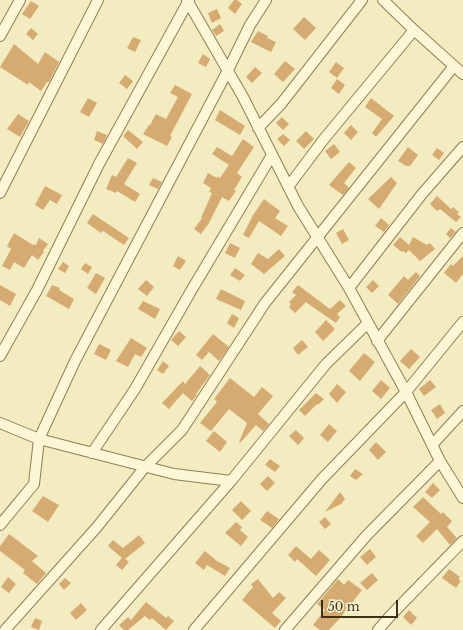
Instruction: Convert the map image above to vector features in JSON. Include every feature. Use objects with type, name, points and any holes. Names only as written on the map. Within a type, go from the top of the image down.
[{"type":"street","points":[[0,36],[20,0]]},
{"type":"street","points":[[0,193],[98,0]]},
{"type":"street","points":[[0,525],[34,484],[39,439],[75,361],[227,72],[250,25],[266,0]]},
{"type":"street","points":[[258,128],[281,104],[362,0]]},
{"type":"street","points":[[383,0],[463,74]]},
{"type":"street","points":[[188,1],[242,97],[298,206],[368,323],[406,392],[440,461],[463,498]]},
{"type":"street","points":[[0,356],[37,290],[99,164],[188,1]]},
{"type":"street","points":[[288,187],[324,139],[414,30]]},
{"type":"street","points":[[5,630],[97,527],[145,467],[182,430],[265,302],[454,66]]},
{"type":"street","points":[[348,288],[387,237],[463,147]]},
{"type":"street","points":[[92,453],[135,389],[272,155]]},
{"type":"street","points":[[377,341],[463,233]]},
{"type":"street","points":[[194,630],[322,479],[406,392],[463,322]]},
{"type":"street","points":[[101,630],[231,481],[326,364],[368,323]]},
{"type":"street","points":[[432,445],[463,411]]},
{"type":"street","points":[[0,423],[39,439],[145,467],[174,474],[231,481]]},
{"type":"street","points":[[285,630],[367,535],[440,461]]},
{"type":"street","points":[[378,630],[463,541]]},
{"type":"building","points":[[234,0],[237,0],[242,4],[235,14],[228,8]]},
{"type":"building","points":[[31,1],[39,6],[30,19],[22,14]]},
{"type":"building","points":[[217,9],[221,18],[212,23],[208,13]]},
{"type":"building","points":[[304,17],[316,28],[305,40],[293,29]]},
{"type":"building","points":[[220,24],[224,31],[216,36],[212,30]]},
{"type":"building","points":[[31,28],[38,34],[33,40],[26,34]]},
{"type":"building","points":[[258,31],[268,36],[267,38],[276,42],[271,52],[251,42]]},
{"type":"building","points":[[133,37],[141,40],[135,52],[127,48]]},
{"type":"building","points":[[14,44],[38,64],[45,52],[59,62],[49,82],[47,82],[41,91],[29,82],[28,85],[0,67]]},
{"type":"building","points":[[203,54],[210,59],[206,67],[198,63]]},
{"type":"building","points":[[285,61],[295,69],[283,82],[274,74]]},
{"type":"building","points":[[336,62],[344,68],[337,78],[329,72]]},
{"type":"building","points":[[255,67],[262,73],[252,83],[246,77]]},
{"type":"building","points":[[125,75],[133,81],[127,89],[119,83]]},
{"type":"building","points":[[337,79],[345,85],[339,94],[331,88]]},
{"type":"building","points":[[175,85],[192,94],[170,136],[172,137],[167,146],[143,134],[156,114],[166,119],[178,97],[170,93]]},
{"type":"building","points":[[88,98],[97,103],[89,117],[80,112]]},
{"type":"building","points":[[371,98],[394,116],[376,137],[372,133],[382,119],[365,107]]},
{"type":"building","points":[[220,110],[245,126],[240,135],[215,120]]},
{"type":"building","points":[[18,114],[29,121],[20,137],[7,129]]},
{"type":"building","points":[[282,117],[289,124],[283,130],[276,123]]},
{"type":"building","points":[[351,125],[358,132],[351,140],[344,133]]},
{"type":"building","points":[[128,130],[143,142],[137,149],[123,136]]},
{"type":"building","points":[[97,131],[107,135],[103,144],[94,140]]},
{"type":"building","points":[[306,131],[314,139],[304,149],[296,141]]},
{"type":"building","points":[[283,134],[290,140],[284,146],[277,139]]},
{"type":"building","points":[[243,139],[254,147],[237,173],[242,177],[234,190],[236,191],[229,201],[222,197],[209,223],[201,234],[194,229],[202,218],[212,193],[209,192],[211,188],[203,183],[208,173],[220,178],[229,165],[212,154],[217,147],[232,156]]},
{"type":"building","points":[[334,144],[340,152],[331,159],[325,151]]},
{"type":"building","points":[[408,147],[418,155],[410,166],[406,166],[398,161]]},
{"type":"building","points":[[437,148],[444,153],[439,160],[432,155]]},
{"type":"building","points":[[128,158],[137,163],[124,184],[140,194],[135,202],[117,191],[116,193],[106,189],[112,175],[116,177]]},
{"type":"building","points":[[349,162],[356,168],[344,183],[349,188],[343,195],[329,185]]},
{"type":"building","points":[[391,177],[397,183],[379,209],[368,199]]},
{"type":"building","points":[[153,178],[162,182],[158,189],[149,185]]},
{"type":"building","points":[[45,186],[62,195],[57,204],[50,200],[43,210],[35,205]]},
{"type":"building","points":[[437,196],[451,209],[453,207],[459,212],[457,214],[461,217],[456,222],[440,209],[437,211],[430,204]]},
{"type":"building","points":[[264,199],[280,211],[275,218],[288,226],[281,236],[259,221],[249,238],[243,235],[253,215]]},
{"type":"building","points":[[93,214],[129,238],[124,245],[103,231],[101,233],[87,223]]},
{"type":"building","points":[[381,218],[389,225],[384,232],[375,226]]},
{"type":"building","points":[[451,228],[456,232],[450,238],[446,234]]},
{"type":"building","points":[[343,229],[349,240],[342,244],[336,233]]},
{"type":"building","points":[[14,233],[33,245],[36,245],[39,238],[48,244],[38,260],[32,255],[24,268],[14,262],[10,270],[2,266],[11,249],[7,246]]},
{"type":"building","points":[[400,237],[409,245],[413,237],[427,245],[430,243],[435,249],[420,261],[409,250],[406,253],[403,251],[402,252],[393,245]]},
{"type":"building","points":[[230,243],[240,248],[235,258],[225,253]]},
{"type":"building","points":[[279,249],[285,256],[264,274],[251,264],[258,253],[268,259]]},
{"type":"building","points":[[178,256],[186,261],[180,270],[173,266]]},
{"type":"building","points":[[463,256],[463,274],[456,283],[444,273],[451,264],[453,266]]},
{"type":"building","points":[[63,262],[69,266],[65,273],[58,269]]},
{"type":"building","points":[[85,263],[92,267],[88,274],[81,269]]},
{"type":"building","points":[[235,268],[245,275],[240,281],[230,275]]},
{"type":"building","points":[[416,272],[420,276],[398,304],[388,295],[404,276],[408,280]]},
{"type":"building","points":[[96,273],[105,278],[96,294],[87,288]]},
{"type":"building","points":[[146,280],[154,287],[147,296],[138,289]]},
{"type":"building","points":[[373,280],[379,286],[372,293],[366,287]]},
{"type":"building","points":[[0,285],[16,294],[10,306],[0,300]]},
{"type":"building","points":[[52,285],[60,288],[59,290],[74,299],[69,309],[46,296]]},
{"type":"building","points":[[298,285],[330,309],[340,300],[346,306],[337,314],[340,317],[336,323],[306,302],[295,313],[289,307],[291,304],[289,302],[296,295],[292,292]]},
{"type":"building","points":[[221,289],[245,301],[241,310],[216,299]]},
{"type":"building","points":[[143,301],[160,309],[155,319],[138,309]]},
{"type":"building","points":[[232,314],[239,318],[234,328],[227,323]]},
{"type":"building","points":[[326,320],[335,329],[323,341],[315,332]]},
{"type":"building","points":[[179,331],[186,337],[178,346],[171,340]]},
{"type":"building","points":[[213,334],[229,347],[219,361],[209,352],[202,360],[196,355]]},
{"type":"building","points":[[131,338],[147,348],[141,357],[135,354],[128,367],[116,361]]},
{"type":"building","points":[[302,340],[308,347],[298,355],[293,348]]},
{"type":"building","points":[[99,344],[111,350],[106,360],[94,354]]},
{"type":"building","points":[[411,349],[420,357],[409,369],[400,361]]},
{"type":"building","points":[[364,353],[375,362],[360,381],[349,371]]},
{"type":"building","points":[[163,361],[169,366],[163,374],[157,370]]},
{"type":"building","points":[[200,366],[210,375],[192,401],[183,393],[169,409],[162,403],[183,381],[185,384]]},
{"type":"building","points":[[230,378],[254,397],[262,387],[273,396],[258,414],[269,424],[263,431],[256,425],[240,443],[239,442],[247,423],[229,409],[211,431],[200,423],[217,402],[214,399]]},
{"type":"building","points":[[381,380],[390,388],[381,399],[372,391]]},
{"type":"building","points":[[430,380],[436,387],[424,396],[419,389]]},
{"type":"building","points":[[337,384],[346,392],[337,403],[329,394]]},
{"type":"building","points":[[316,393],[324,399],[305,416],[299,410]]},
{"type":"building","points":[[440,404],[445,413],[437,419],[431,410]]},
{"type":"building","points":[[329,424],[337,431],[328,442],[320,435]]},
{"type":"building","points":[[296,430],[304,438],[298,445],[289,436]]},
{"type":"building","points":[[214,431],[227,442],[220,452],[206,441]]},
{"type":"building","points":[[376,442],[386,452],[378,460],[369,450]]},
{"type":"building","points":[[270,459],[280,466],[275,472],[265,465]]},
{"type":"building","points":[[355,469],[363,474],[356,480],[350,476]]},
{"type":"building","points":[[268,476],[275,483],[267,491],[260,484]]},
{"type":"building","points":[[433,483],[440,490],[432,498],[425,492]]},
{"type":"building","points":[[340,492],[345,499],[341,504],[325,512]]},
{"type":"building","points":[[43,496],[59,505],[48,522],[32,511]]},
{"type":"building","points":[[423,497],[441,514],[443,512],[452,521],[447,527],[457,538],[450,545],[437,529],[423,543],[416,536],[430,522],[413,507]]},
{"type":"building","points":[[241,501],[251,511],[242,520],[232,510]]},
{"type":"building","points":[[267,511],[279,519],[272,528],[260,520]]},
{"type":"building","points":[[325,517],[331,524],[325,529],[319,522]]},
{"type":"building","points":[[236,522],[242,527],[240,530],[248,537],[241,546],[225,533]]},
{"type":"building","points":[[9,534],[38,556],[32,561],[46,573],[37,584],[23,573],[25,570],[0,551],[0,546]]},
{"type":"building","points":[[139,535],[145,543],[125,559],[129,562],[122,570],[116,565],[122,558],[108,546],[113,540],[123,548]]},
{"type":"building","points":[[296,546],[311,559],[319,550],[330,560],[316,576],[297,559],[295,562],[288,555]]},
{"type":"building","points":[[370,549],[376,557],[367,565],[360,557]]},
{"type":"building","points":[[205,551],[217,561],[230,568],[225,576],[207,565],[204,570],[195,563]]},
{"type":"building","points":[[449,569],[460,577],[458,579],[461,581],[456,588],[442,578]]},
{"type":"building","points":[[372,573],[378,580],[367,590],[360,583]]},
{"type":"building","points":[[8,577],[16,584],[9,593],[1,587]]},
{"type":"building","points":[[65,578],[71,583],[64,590],[59,584]]},
{"type":"building","points":[[258,579],[273,598],[279,592],[286,598],[272,613],[281,621],[275,628],[242,600],[253,587],[251,584]]},
{"type":"building","points":[[338,579],[344,585],[348,580],[362,590],[329,630],[320,630],[313,625],[325,610],[317,604]]},
{"type":"building","points":[[146,602],[166,618],[168,616],[174,621],[166,630],[152,618],[150,620],[145,616],[128,630],[124,630],[119,625],[128,617],[131,620]]},
{"type":"building","points":[[81,603],[87,610],[76,620],[70,613]]},
{"type":"building","points":[[409,610],[417,618],[411,625],[403,617]]},
{"type":"building","points":[[35,618],[42,621],[39,630],[31,627]]}]
